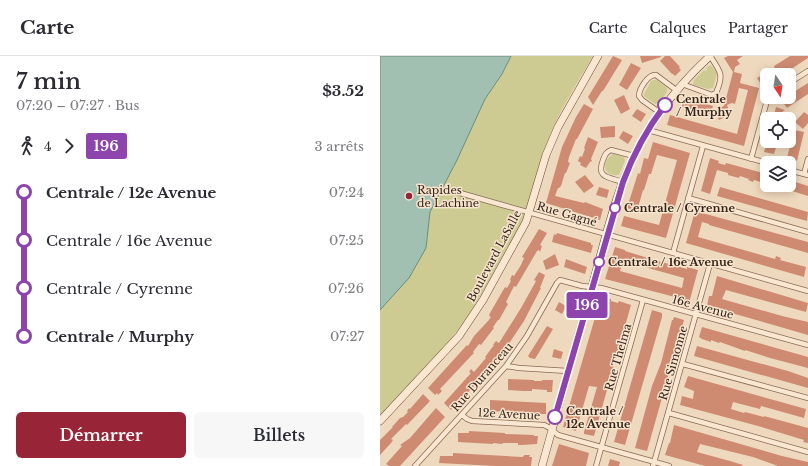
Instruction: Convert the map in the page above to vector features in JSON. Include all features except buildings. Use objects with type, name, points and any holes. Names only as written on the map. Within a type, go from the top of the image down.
[{"type":"street","name":"Boulevard LaSalle","points":[[380,421],[453,342],[469,322],[486,296],[518,239],[530,213],[546,155],[558,126],[598,56]]},
{"type":"street","points":[[542,466],[607,235],[623,182],[634,156],[659,112],[676,90],[682,84],[710,56],[721,73],[721,78],[716,93],[712,95],[682,84]]},
{"type":"street","points":[[796,79],[808,71]]},
{"type":"street","points":[[659,112],[642,100],[639,96],[649,77],[656,74],[676,90]]},
{"type":"street","points":[[751,159],[766,104]]},
{"type":"street","points":[[648,130],[760,161]]},
{"type":"street","points":[[673,253],[703,146]]},
{"type":"street","points":[[623,182],[604,176],[601,173],[600,168],[606,154],[611,150],[634,156]]},
{"type":"street","points":[[796,172],[806,174],[808,159]]},
{"type":"street","name":"Rue Gagné","points":[[453,191],[808,291]]},
{"type":"street","points":[[688,198],[808,232]]},
{"type":"street","name":"Rue Simonne","points":[[654,464],[710,264]]},
{"type":"street","name":"Rue Duranceau","points":[[415,466],[506,366],[527,336],[557,283],[560,280],[592,287]]},
{"type":"street","name":"16e Avenue","points":[[592,287],[601,288],[808,345]]},
{"type":"street","name":"Rue Thelma","points":[[596,466],[643,300]]},
{"type":"street","points":[[682,364],[808,398]]},
{"type":"street","points":[[506,366],[568,371]]},
{"type":"street","points":[[669,413],[808,452]]},
{"type":"street","name":"12e Avenue","points":[[462,414],[470,420],[544,425],[552,429],[558,435],[654,464],[669,466]]},
{"type":"shaded area","points":[[380,56],[445,180],[457,160],[485,99],[502,74],[511,56],[593,56],[567,100],[550,134],[521,225],[469,316],[446,345],[380,416]]},
{"type":"shaded area","name":"Rapides de Lachine","points":[[380,56],[511,56],[502,74],[485,99],[457,160],[430,212],[426,248],[409,278],[380,310]]},
{"type":"shaded area","points":[[710,65],[717,73],[713,88],[708,89],[694,85],[694,80],[704,70],[707,70],[706,68]]},
{"type":"shaded area","points":[[657,80],[667,88],[667,92],[662,99],[660,98],[659,103],[655,104],[644,96],[651,81]]},
{"type":"shaded area","points":[[614,154],[624,157],[625,161],[619,175],[610,174],[605,168],[607,160]]},
{"type":"bus line","name":"196","points":[[555,417],[623,182],[634,156],[648,130],[665,105]]},
{"type":"place","name":"Centrale / Murphy","points":[[665,105]]},
{"type":"place","name":"Rapides de Lachine","points":[[409,196]]},
{"type":"place","name":"Centrale / Cyrenne","points":[[615,208]]},
{"type":"place","name":"Centrale / 16e Avenue","points":[[599,262]]},
{"type":"place","name":"Centrale / 12e Avenue","points":[[555,417]]}]
